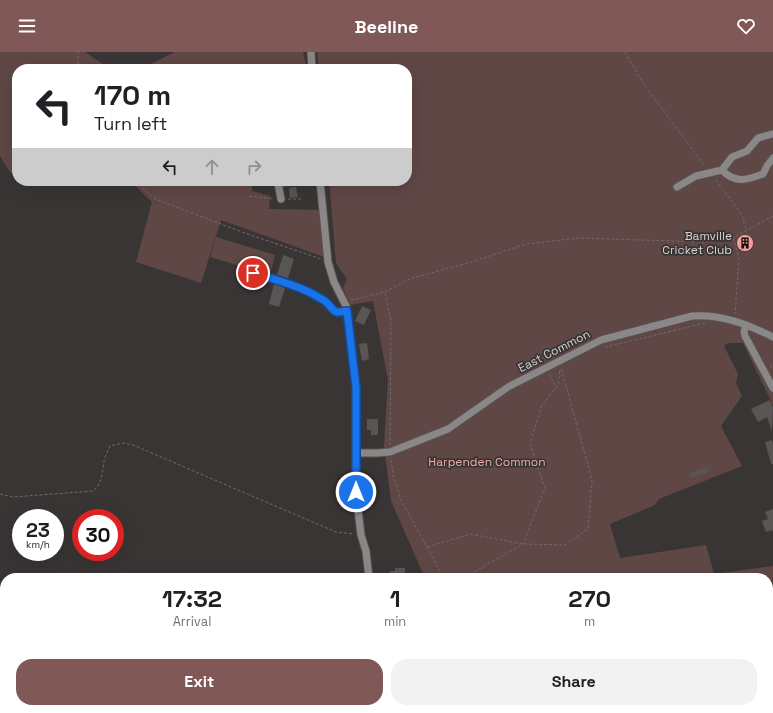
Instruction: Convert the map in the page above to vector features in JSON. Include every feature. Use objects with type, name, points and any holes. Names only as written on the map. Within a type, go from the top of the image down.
[{"type":"street","points":[[311,52],[312,64]]},
{"type":"street","points":[[677,187],[696,176],[722,170],[732,157],[748,151],[758,138],[773,134]]},
{"type":"street","points":[[722,170],[727,176],[735,180],[748,179],[763,174],[773,158]]},
{"type":"street","points":[[279,186],[281,199]]},
{"type":"street","points":[[320,186],[328,262],[334,282],[347,311],[356,387],[356,492],[361,535],[366,551],[368,573]]},
{"type":"street","points":[[253,273],[292,284],[327,303],[332,310],[339,313],[347,311]]},
{"type":"street","name":"East Common","points":[[356,453],[390,452],[448,429],[508,387],[601,340],[692,316],[715,316],[735,321],[773,337]]},
{"type":"street","points":[[746,325],[744,332],[745,336],[773,388]]},
{"type":"path","points":[[78,52],[78,64]]},
{"type":"path","points":[[625,52],[643,84],[742,215],[746,231]]},
{"type":"path","points":[[141,186],[155,199],[242,232],[328,262]]},
{"type":"path","points":[[344,302],[384,292],[412,278],[469,263],[526,244],[580,238],[704,242],[733,238],[773,216]]},
{"type":"path","points":[[733,238],[739,258],[735,321]]},
{"type":"path","points":[[384,292],[391,321],[390,452],[392,475],[400,498],[440,573]]},
{"type":"path","points":[[601,348],[706,323]]},
{"type":"path","points":[[427,547],[470,534],[522,544],[564,545],[588,529],[592,480],[560,366],[558,385],[542,405],[530,444],[545,488],[522,544],[472,573]]},
{"type":"path","points":[[546,368],[556,387]]},
{"type":"path","points":[[0,494],[13,497],[93,491],[99,486],[103,474],[104,460],[110,446],[123,443],[133,445],[336,532],[361,535]]},
{"type":"green space","points":[[0,52],[85,52],[103,64],[12,64],[12,174],[0,156]]},
{"type":"green space","points":[[175,52],[303,52],[306,64],[150,64]]},
{"type":"green space","name":"Harpenden Common","points":[[317,52],[773,52],[773,405],[743,343],[728,343],[724,346],[738,374],[736,383],[742,396],[721,426],[742,466],[659,499],[655,505],[610,524],[620,558],[706,545],[714,573],[423,573],[391,501],[384,446],[388,380],[373,301],[350,305],[343,288],[347,279],[336,263],[329,186],[412,186],[412,64],[318,64]]},
{"type":"green space","points":[[135,186],[252,186],[252,191],[270,196],[269,209],[320,210],[324,257],[221,220],[201,283],[136,262],[152,202]]},
{"type":"green space","points":[[216,237],[275,255],[270,275],[210,257]]},
{"type":"green space","points":[[773,566],[773,573],[721,573]]},
{"type":"building","points":[[296,187],[298,197],[290,198],[289,188]]},
{"type":"building","name":"Bamville Cricket Club","points":[[750,235],[754,242],[739,250],[736,244]]},
{"type":"building","points":[[283,255],[294,259],[288,278],[277,275]]},
{"type":"building","points":[[274,284],[285,288],[279,307],[269,304]]},
{"type":"building","points":[[362,306],[371,310],[364,325],[355,321]]},
{"type":"building","points":[[367,343],[369,359],[362,361],[359,344]]},
{"type":"building","points":[[770,400],[773,407],[772,432],[767,417],[758,422],[751,409]]},
{"type":"building","points":[[367,419],[378,419],[378,435],[371,435],[371,430],[367,430]]},
{"type":"building","points":[[772,440],[773,464],[771,464],[765,442]]},
{"type":"building","points":[[708,467],[709,472],[691,478],[689,473]]},
{"type":"building","points":[[773,509],[773,532],[772,530],[766,532],[762,521],[768,519],[765,512]]},
{"type":"building","points":[[395,568],[405,568],[405,573],[390,573],[390,571],[395,571]]},
{"type":"place","name":"Bamville Cricket Club","points":[[745,243]]},
{"type":"route","points":[[253,273],[292,284],[327,303],[332,310],[339,313],[347,311],[356,387],[356,492]]}]
